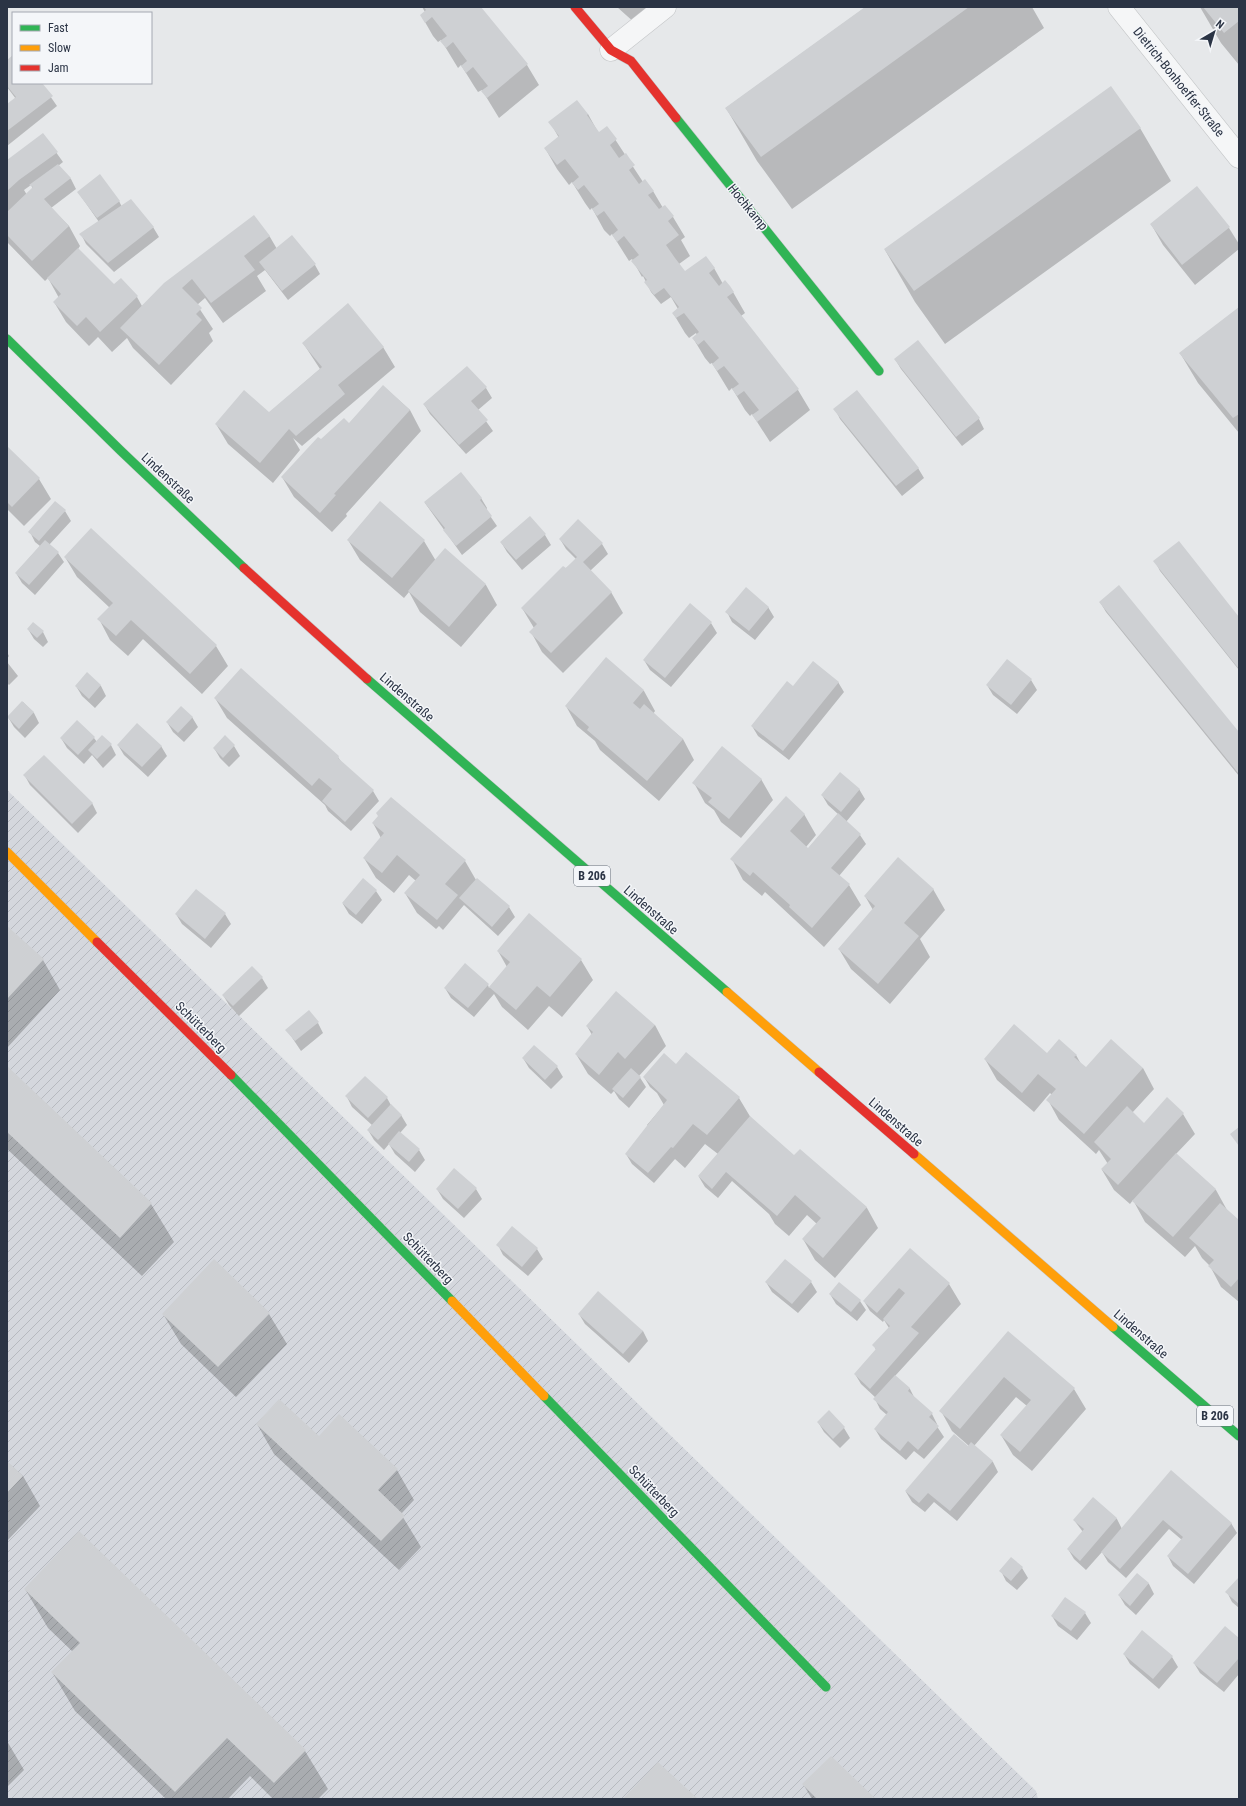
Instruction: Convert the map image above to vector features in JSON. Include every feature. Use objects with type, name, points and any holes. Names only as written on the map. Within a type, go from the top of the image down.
[{"type":"street","name":"Hochkamp","points":[[575,7],[611,50],[631,61],[879,371]]},
{"type":"street","points":[[611,50],[665,7]]},
{"type":"street","name":"Dietrich-Bonhoeffer-Straße","points":[[1119,7],[1239,157]]},
{"type":"street","name":"Lindenstraße","points":[[7,339],[121,451],[261,584],[391,701],[1239,1436]]},
{"type":"street","name":"Schütterberg","points":[[7,852],[299,1143],[826,1687]]},
{"type":"shaded area","points":[[7,790],[1036,1791],[1038,1799],[7,1799]]},
{"type":"building","points":[[424,7],[481,7],[528,64],[487,98],[481,91],[488,86],[473,67],[466,73],[461,66],[467,61],[453,42],[446,48],[440,41],[447,36],[432,17],[425,23],[420,15],[426,10]]},
{"type":"building","points":[[865,7],[969,7],[761,157],[725,108]]},
{"type":"building","points":[[1203,7],[1239,7],[1239,21],[1224,33]]},
{"type":"building","points":[[12,56],[12,84],[43,84],[53,96],[7,131],[7,104],[16,97],[7,86],[7,60]]},
{"type":"building","points":[[1111,86],[1141,128],[914,291],[884,249]]},
{"type":"building","points":[[577,100],[599,132],[607,126],[617,139],[610,145],[619,158],[626,153],[635,165],[629,170],[639,184],[645,179],[654,191],[648,195],[659,209],[665,205],[674,216],[668,221],[679,235],[666,245],[675,258],[685,271],[706,256],[715,268],[709,273],[719,286],[725,280],[730,286],[734,292],[727,297],[799,389],[757,422],[752,415],[759,410],[744,391],[737,396],[732,389],[739,384],[724,366],[717,371],[712,364],[719,358],[704,340],[698,345],[692,338],[699,332],[684,313],[676,318],[672,313],[679,307],[664,288],[654,295],[644,282],[647,280],[631,261],[639,255],[624,236],[617,242],[612,235],[618,230],[604,211],[597,216],[592,209],[599,204],[584,185],[578,190],[572,183],[579,177],[565,159],[557,165],[544,148],[559,136],[548,122]]},
{"type":"building","points":[[43,133],[58,152],[19,180],[7,191],[7,160]]},
{"type":"building","points":[[58,164],[71,178],[44,199],[69,226],[32,261],[7,235],[7,212],[33,187],[29,185]]},
{"type":"building","points":[[100,174],[120,201],[97,218],[77,192]]},
{"type":"building","points":[[1197,186],[1230,227],[1182,265],[1150,224]]},
{"type":"building","points":[[131,199],[154,227],[108,263],[79,234]]},
{"type":"building","points":[[254,215],[270,236],[244,256],[255,270],[211,303],[192,279],[182,288],[202,308],[196,314],[202,320],[159,365],[120,328],[164,283]]},
{"type":"building","points":[[292,235],[316,264],[282,291],[259,262]]},
{"type":"building","points":[[78,248],[114,284],[121,278],[138,296],[100,332],[86,317],[77,326],[53,302],[61,294],[47,278]]},
{"type":"building","points":[[348,303],[384,347],[338,385],[345,394],[296,436],[289,429],[260,463],[215,424],[244,390],[269,412],[322,367],[302,343]]},
{"type":"building","points":[[1239,307],[1239,414],[1233,418],[1179,353]]},
{"type":"building","points":[[918,340],[980,418],[956,437],[894,359]]},
{"type":"building","points":[[467,366],[487,387],[471,401],[488,420],[459,445],[423,404]]},
{"type":"building","points":[[383,385],[410,410],[334,494],[336,495],[320,513],[281,477],[318,437],[321,439],[344,418],[349,423]]},
{"type":"building","points":[[857,390],[919,468],[896,486],[833,409]]},
{"type":"building","points":[[7,446],[40,478],[12,507],[7,502]]},
{"type":"building","points":[[461,472],[482,498],[480,500],[492,516],[456,546],[443,530],[445,528],[424,502]]},
{"type":"building","points":[[55,501],[66,510],[39,541],[28,532]]},
{"type":"building","points":[[380,501],[425,540],[392,578],[347,540]]},
{"type":"building","points":[[530,516],[546,534],[516,560],[500,542]]},
{"type":"building","points":[[578,519],[603,543],[583,562],[612,592],[551,653],[529,632],[537,624],[521,608],[563,566],[566,568],[577,557],[559,539]]},
{"type":"building","points":[[91,528],[217,645],[190,674],[131,620],[116,636],[97,619],[113,603],[64,557]]},
{"type":"building","points":[[45,540],[59,552],[29,585],[15,573]]},
{"type":"building","points":[[1179,541],[1239,617],[1239,669],[1153,561]]},
{"type":"building","points":[[445,548],[486,584],[449,627],[408,591]]},
{"type":"building","points":[[1119,585],[1239,732],[1239,774],[1099,602]]},
{"type":"building","points":[[746,587],[769,607],[749,631],[725,612]]},
{"type":"building","points":[[690,603],[712,622],[665,678],[643,660]]},
{"type":"building","points":[[33,622],[44,631],[37,638],[27,629]]},
{"type":"building","points":[[606,657],[644,690],[633,703],[640,709],[644,704],[683,739],[647,781],[587,730],[589,727],[565,706]]},
{"type":"building","points":[[1007,659],[1032,679],[1011,705],[986,685]]},
{"type":"building","points":[[813,661],[839,682],[783,751],[751,726],[787,681],[793,686]]},
{"type":"building","points":[[241,668],[339,756],[338,758],[374,790],[345,822],[322,801],[332,789],[319,778],[312,786],[214,698]]},
{"type":"building","points":[[87,672],[101,685],[89,699],[75,686]]},
{"type":"building","points":[[22,701],[34,712],[19,729],[7,717]]},
{"type":"building","points":[[181,706],[193,717],[178,733],[166,722]]},
{"type":"building","points":[[77,720],[95,737],[78,755],[60,738]]},
{"type":"building","points":[[137,723],[162,746],[142,767],[117,745]]},
{"type":"building","points":[[102,735],[112,744],[97,759],[88,750]]},
{"type":"building","points":[[225,735],[235,745],[223,758],[213,748]]},
{"type":"building","points":[[722,746],[762,779],[729,819],[708,802],[712,798],[692,783]]},
{"type":"building","points":[[44,755],[93,803],[72,824],[23,775]]},
{"type":"building","points":[[840,772],[860,789],[841,812],[821,795]]},
{"type":"building","points":[[786,796],[805,814],[790,831],[808,848],[838,813],[861,834],[831,868],[850,884],[812,928],[789,907],[790,905],[753,872],[750,876],[730,859]]},
{"type":"building","points":[[391,797],[466,860],[445,884],[458,895],[437,920],[404,893],[420,875],[397,855],[382,873],[363,858],[384,833],[372,823],[378,816],[376,813]]},
{"type":"building","points":[[898,857],[934,889],[904,923],[919,936],[878,984],[838,949],[875,906],[864,896]]},
{"type":"building","points":[[363,878],[377,890],[356,915],[342,903]]},
{"type":"building","points":[[477,878],[510,906],[492,927],[459,898]]},
{"type":"building","points":[[196,889],[226,913],[205,939],[175,914]]},
{"type":"building","points":[[529,913],[582,959],[550,997],[537,986],[516,1010],[489,987],[510,962],[497,951]]},
{"type":"building","points":[[7,926],[44,959],[7,999]]},
{"type":"building","points":[[465,963],[489,984],[468,1008],[444,988]]},
{"type":"building","points":[[252,966],[263,977],[233,1006],[222,995]]},
{"type":"building","points":[[616,991],[655,1025],[625,1059],[618,1052],[599,1075],[575,1054],[593,1032],[586,1026]]},
{"type":"building","points":[[309,1010],[319,1022],[295,1041],[285,1030]]},
{"type":"building","points":[[1014,1024],[1047,1053],[1059,1039],[1077,1055],[1074,1057],[1086,1067],[1111,1039],[1143,1068],[1084,1134],[1046,1100],[1056,1089],[1038,1074],[1022,1093],[984,1059]]},
{"type":"building","points":[[534,1045],[558,1066],[545,1080],[522,1058]]},
{"type":"building","points":[[686,1052],[740,1097],[707,1135],[693,1124],[673,1148],[671,1147],[648,1173],[625,1154],[667,1100],[643,1077],[664,1053],[676,1064]]},
{"type":"building","points":[[7,1066],[152,1203],[120,1238],[7,1132]]},
{"type":"building","points":[[631,1068],[641,1077],[623,1098],[612,1089]]},
{"type":"building","points":[[365,1076],[388,1097],[368,1118],[345,1096]]},
{"type":"building","points":[[1167,1097],[1184,1113],[1118,1185],[1101,1169],[1111,1159],[1094,1142],[1127,1106],[1144,1123]]},
{"type":"building","points":[[391,1104],[402,1115],[378,1140],[367,1130]]},
{"type":"building","points":[[750,1116],[794,1155],[800,1149],[867,1207],[823,1258],[802,1239],[821,1218],[795,1195],[777,1216],[726,1172],[712,1189],[698,1176]]},
{"type":"building","points":[[1239,1127],[1239,1146],[1230,1134]]},
{"type":"building","points":[[399,1131],[420,1149],[409,1162],[388,1144]]},
{"type":"building","points":[[1176,1153],[1216,1189],[1173,1237],[1132,1201]]},
{"type":"building","points":[[454,1168],[477,1188],[458,1209],[436,1189]]},
{"type":"building","points":[[1220,1203],[1239,1220],[1239,1278],[1231,1287],[1208,1266],[1214,1260],[1189,1238]]},
{"type":"building","points":[[512,1226],[538,1248],[522,1267],[496,1245]]},
{"type":"building","points":[[910,1248],[950,1283],[911,1327],[919,1333],[870,1389],[854,1374],[876,1349],[872,1345],[890,1326],[883,1319],[905,1293],[899,1288],[877,1313],[863,1301]]},
{"type":"building","points":[[214,1259],[270,1313],[218,1367],[162,1314]]},
{"type":"building","points":[[785,1259],[812,1281],[792,1304],[765,1282]]},
{"type":"building","points":[[839,1282],[861,1300],[851,1312],[829,1294]]},
{"type":"building","points":[[598,1291],[643,1331],[623,1354],[578,1314]]},
{"type":"building","points":[[1008,1331],[1075,1388],[1020,1452],[1000,1435],[1031,1400],[1004,1377],[960,1429],[939,1411]]},
{"type":"building","points":[[895,1375],[910,1388],[908,1391],[933,1413],[929,1417],[939,1426],[918,1450],[908,1441],[900,1451],[874,1429],[888,1412],[873,1399]]},
{"type":"building","points":[[279,1399],[319,1436],[339,1414],[398,1469],[378,1490],[405,1516],[381,1541],[256,1424]]},
{"type":"building","points":[[829,1410],[845,1427],[833,1439],[817,1422]]},
{"type":"building","points":[[954,1434],[968,1446],[971,1442],[993,1461],[950,1511],[928,1493],[919,1503],[905,1491]]},
{"type":"building","points":[[7,1461],[23,1476],[7,1493]]},
{"type":"building","points":[[1171,1470],[1232,1523],[1188,1574],[1167,1556],[1183,1537],[1163,1520],[1120,1569],[1101,1552]]},
{"type":"building","points":[[1093,1497],[1117,1518],[1080,1561],[1067,1549],[1084,1529],[1073,1520]]},
{"type":"building","points":[[79,1531],[306,1750],[274,1783],[227,1738],[175,1792],[51,1672],[80,1643],[24,1589]]},
{"type":"building","points":[[1011,1557],[1023,1567],[1011,1581],[999,1571]]},
{"type":"building","points":[[1137,1573],[1149,1583],[1130,1606],[1118,1595]]},
{"type":"building","points":[[1239,1577],[1239,1604],[1225,1592]]},
{"type":"building","points":[[1065,1597],[1086,1612],[1071,1631],[1051,1616]]},
{"type":"building","points":[[1225,1626],[1239,1638],[1239,1658],[1217,1683],[1193,1663]]},
{"type":"building","points":[[1142,1630],[1173,1656],[1153,1679],[1123,1654]]},
{"type":"building","points":[[831,1756],[876,1799],[817,1799],[802,1784]]},
{"type":"building","points":[[658,1762],[698,1799],[623,1799]]},
{"type":"traffic: fast","points":[[676,118],[879,371]]},
{"type":"traffic: fast","points":[[7,339],[121,451],[244,568]]},
{"type":"traffic: fast","points":[[367,679],[727,992]]},
{"type":"traffic: fast","points":[[231,1075],[452,1301]]},
{"type":"traffic: fast","points":[[1113,1327],[1239,1436]]},
{"type":"traffic: fast","points":[[544,1396],[826,1687]]},
{"type":"traffic: slow","points":[[7,852],[97,942]]},
{"type":"traffic: slow","points":[[727,992],[819,1072]]},
{"type":"traffic: slow","points":[[914,1154],[1113,1327]]},
{"type":"traffic: slow","points":[[452,1301],[544,1396]]},
{"type":"traffic: jam","points":[[575,7],[611,50],[631,61],[676,118]]},
{"type":"traffic: jam","points":[[244,568],[367,679]]},
{"type":"traffic: jam","points":[[97,942],[231,1075]]},
{"type":"traffic: jam","points":[[819,1072],[914,1154]]}]
